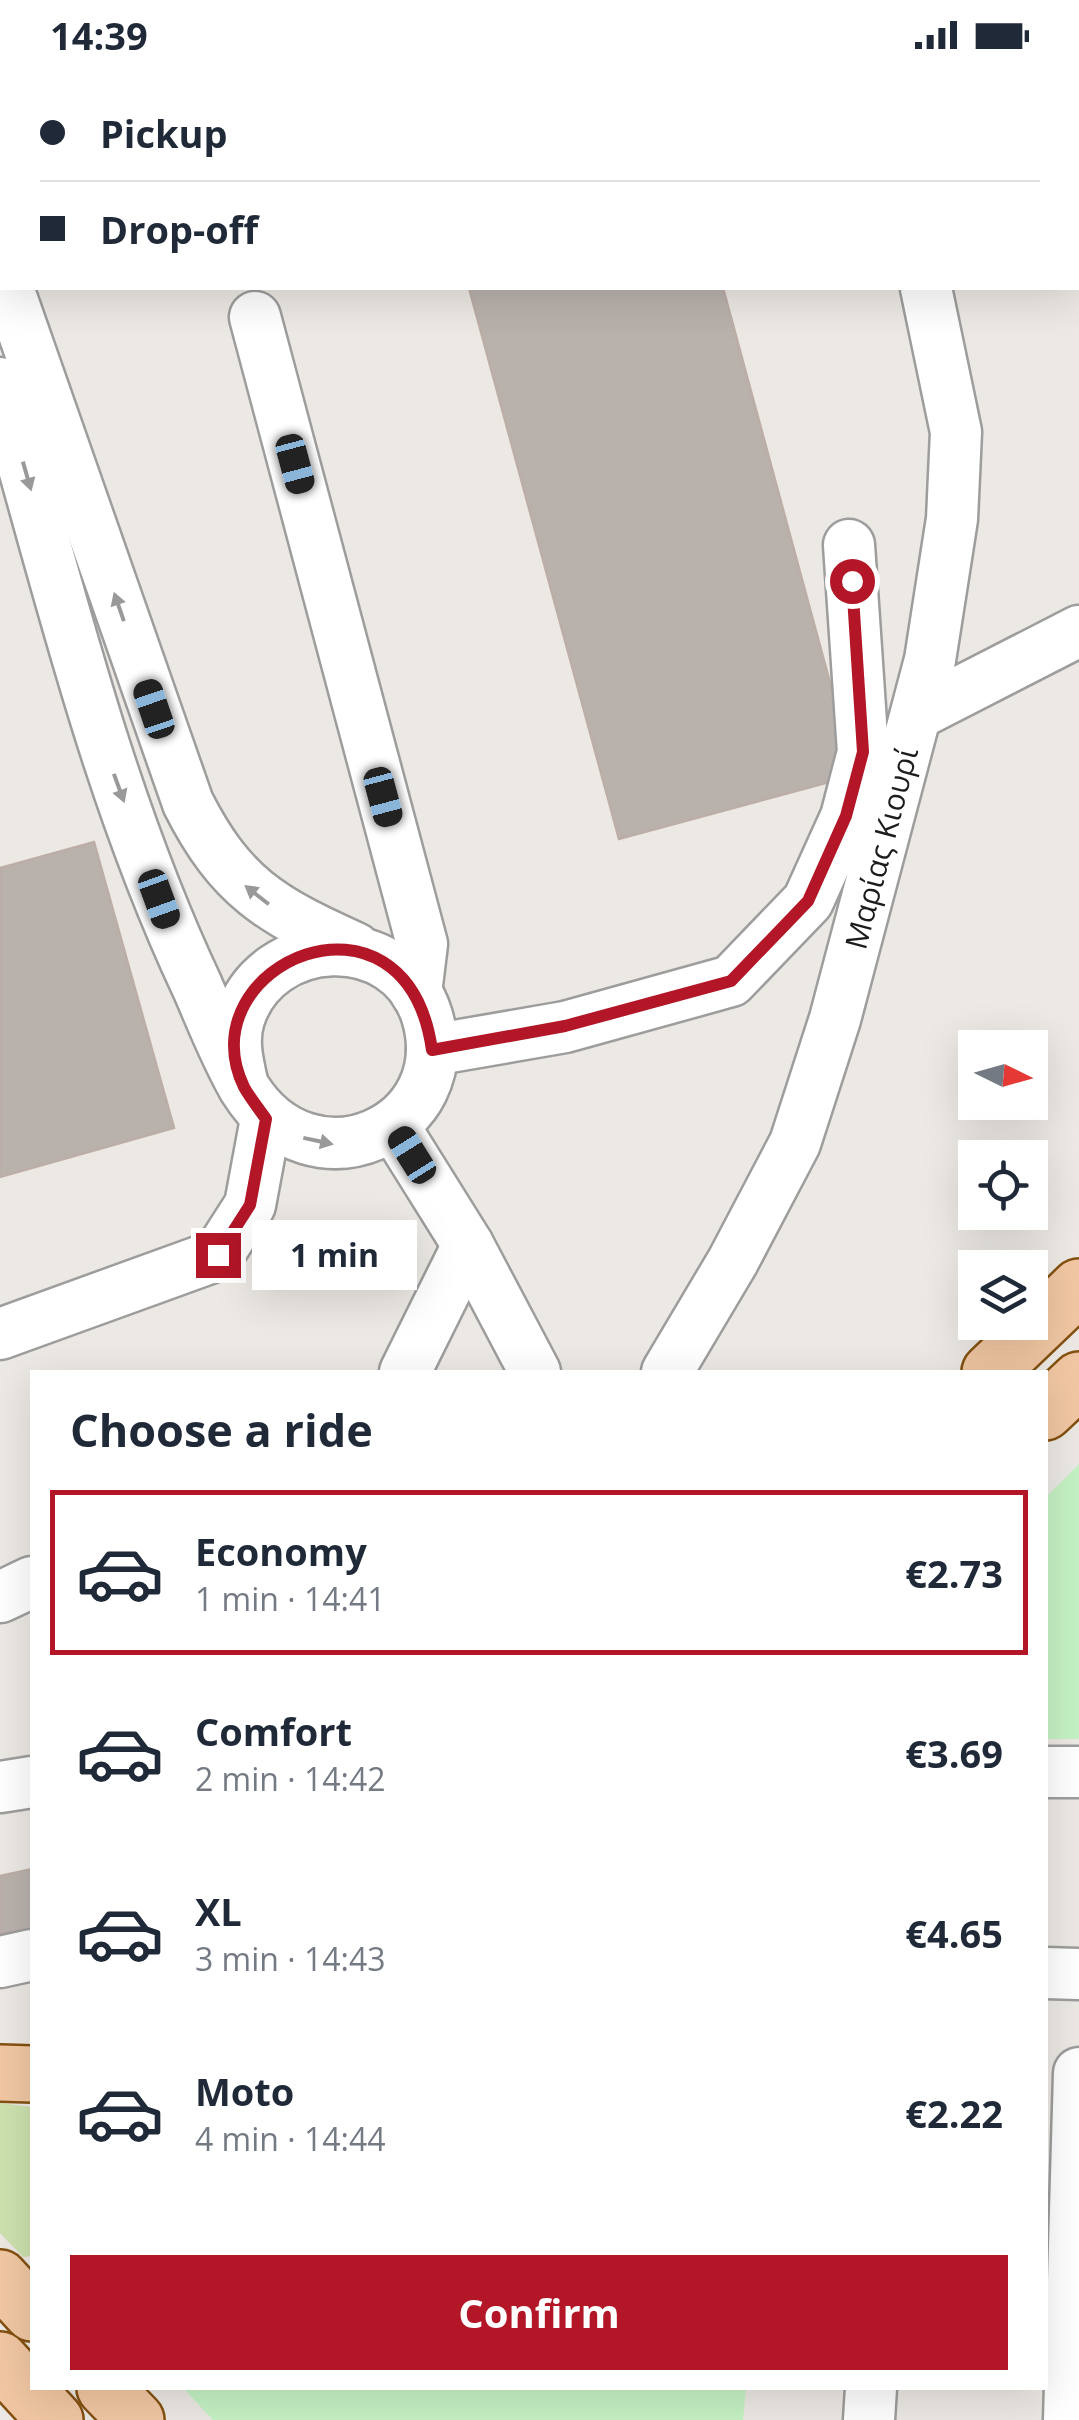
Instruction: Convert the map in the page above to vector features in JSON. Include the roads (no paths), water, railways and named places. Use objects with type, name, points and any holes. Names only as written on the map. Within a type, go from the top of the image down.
[{"type":"main road","points":[[992,1370],[1079,1286]]},
{"type":"main road","points":[[1048,1409],[1079,1380]]},
{"type":"main road","points":[[0,2073],[30,2074]]},
{"type":"main road","points":[[107,2390],[136,2420]]},
{"type":"main road","points":[[160,2390],[167,2420]]},
{"type":"street","points":[[8,290],[9,364],[110,763],[172,933],[255,1102],[283,1132],[324,1145],[347,1144],[393,1125],[424,1084],[432,1050],[427,1016],[416,993],[404,978],[374,957],[284,916],[244,885],[210,847],[188,803],[9,364]]},
{"type":"street","name":"Μαρίας Κιουρί","points":[[668,1370],[733,1261],[795,1143],[835,1019],[917,714],[952,519],[956,432],[926,290]]},
{"type":"street","points":[[256,316],[422,944],[416,993]]},
{"type":"street","points":[[432,1050],[565,1026],[731,981],[808,901],[846,816],[863,752],[850,545]]},
{"type":"street","points":[[917,714],[1079,631]]},
{"type":"street","points":[[0,1334],[218,1255],[250,1205],[255,1102],[235,1051],[238,1019],[258,984],[292,958],[310,950],[340,948],[374,957]]},
{"type":"street","points":[[393,1125],[468,1245],[534,1370]]},
{"type":"street","points":[[406,1370],[468,1245]]},
{"type":"street","points":[[0,1597],[30,1583]]},
{"type":"street","points":[[1048,1772],[1079,1772]]},
{"type":"street","points":[[0,1787],[30,1782]]},
{"type":"street","points":[[0,1962],[30,1955]]},
{"type":"street","points":[[1048,1973],[1079,1974]]},
{"type":"street","points":[[1069,2420],[1079,2073]]},
{"type":"street","points":[[870,2390],[870,2420]]}]
